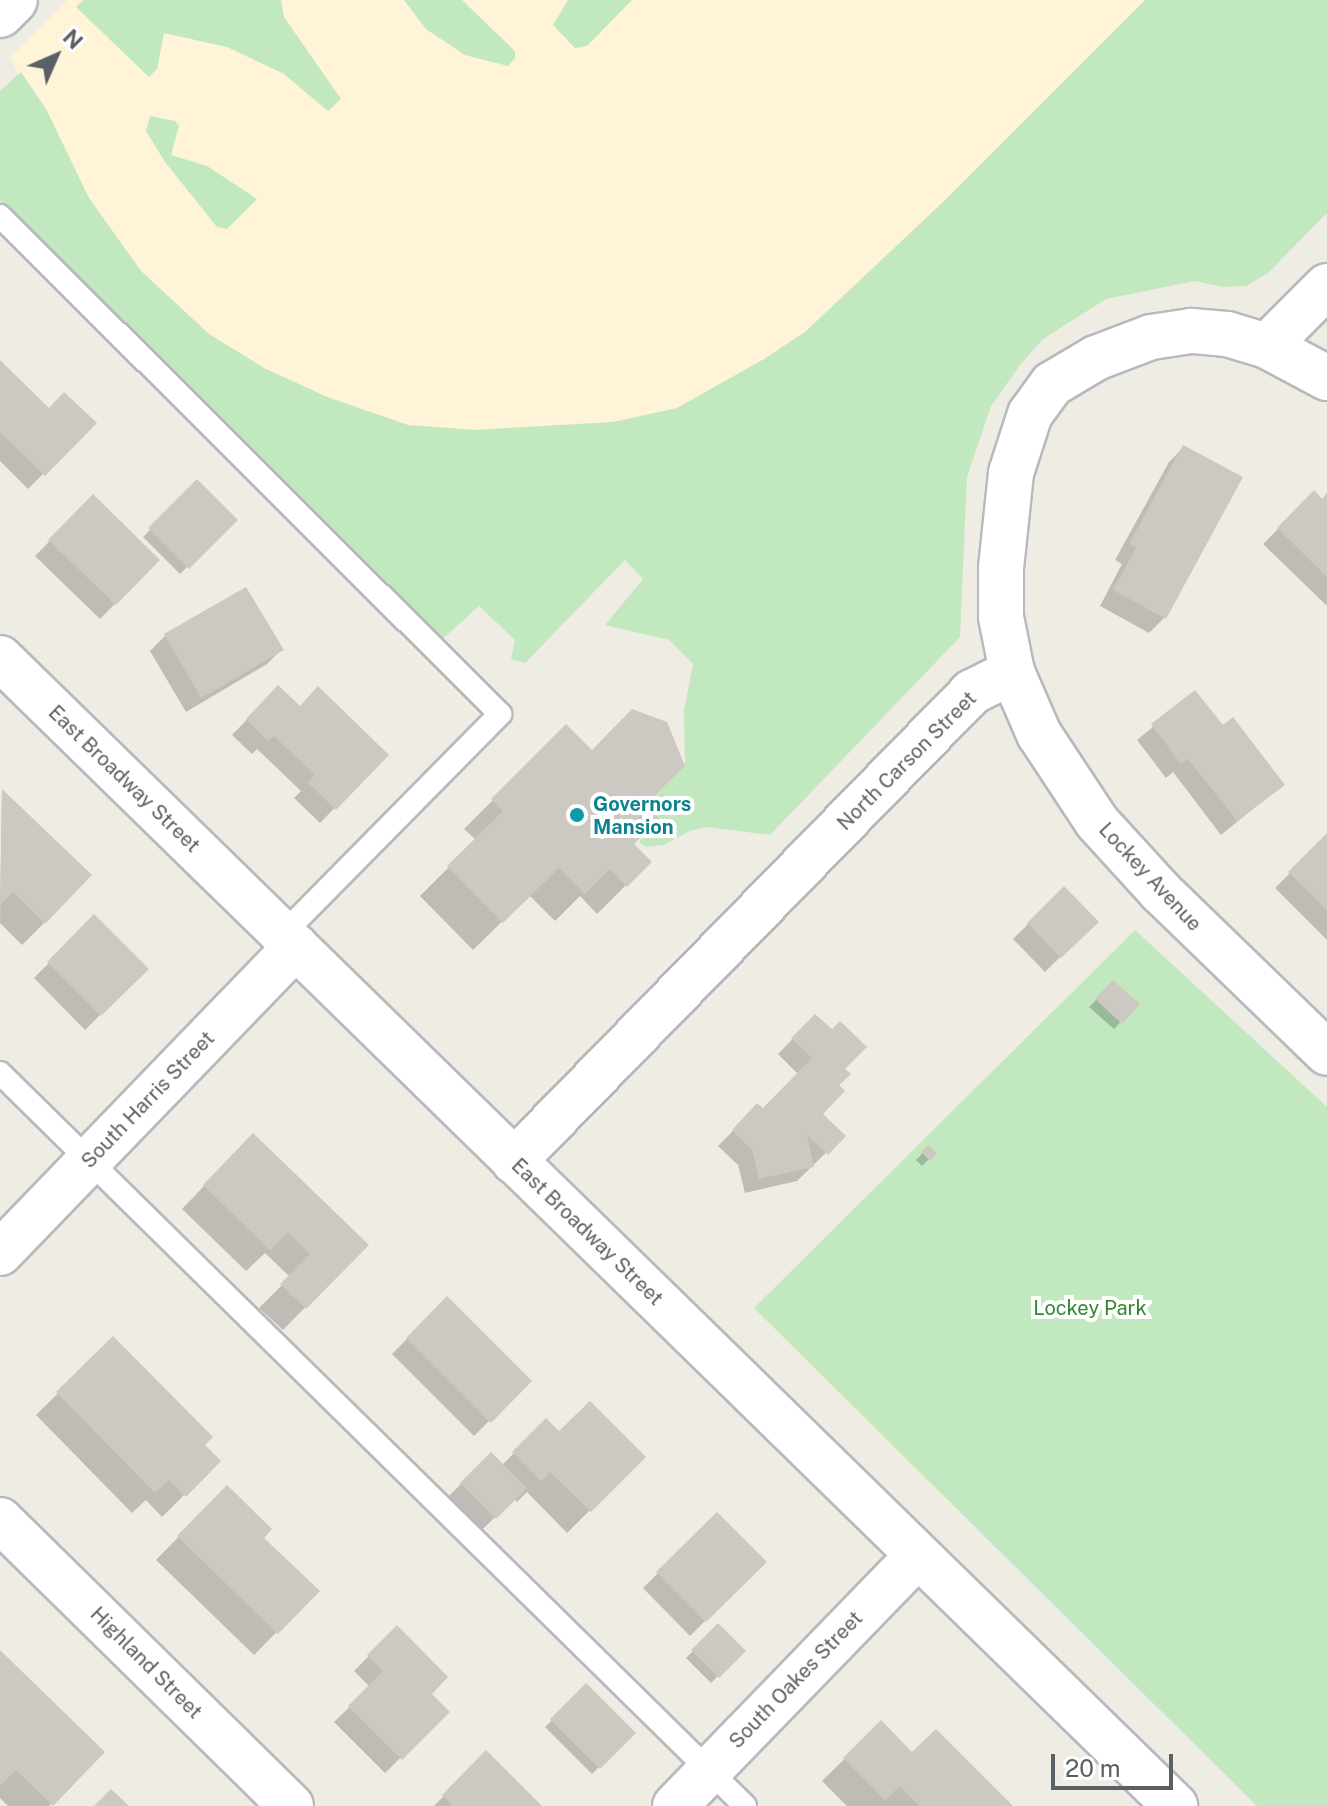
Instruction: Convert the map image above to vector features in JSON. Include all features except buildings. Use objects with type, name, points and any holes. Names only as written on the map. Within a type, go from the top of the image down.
[{"type":"street","points":[[0,15],[15,0]]},
{"type":"street","points":[[1267,346],[1327,286]]},
{"type":"street","points":[[1012,672],[1001,617],[1001,568],[1011,473],[1030,414],[1052,384],[1096,358],[1151,337],[1191,331],[1227,334],[1267,346],[1327,378]]},
{"type":"street","name":"East Broadway Street","points":[[0,658],[1175,1806]]},
{"type":"street","name":"Lockey Avenue","points":[[1012,672],[1039,734],[1097,822],[1161,892],[1327,1053]]},
{"type":"street","name":"North Carson Street","points":[[514,1161],[972,692],[1012,672]]},
{"type":"street","name":"South Harris Street","points":[[0,1253],[89,1161],[289,940]]},
{"type":"street","name":"Highland Street","points":[[0,1520],[291,1806]]},
{"type":"street","name":"South Oakes Street","points":[[675,1806],[918,1555]]},
{"type":"lane","points":[[0,216],[500,714],[289,940]]},
{"type":"lane","points":[[0,1073],[745,1806]]},
{"type":"shaded area","points":[[67,0],[1145,0],[942,203],[805,332],[764,359],[677,408],[613,422],[475,430],[408,425],[327,397],[264,368],[209,334],[141,271],[89,198],[10,58]]},
{"type":"green space","points":[[83,0],[281,0],[284,17],[341,99],[328,111],[284,74],[227,47],[164,33],[157,69],[149,77],[76,7]]},
{"type":"green space","points":[[404,0],[462,0],[515,51],[515,58],[508,66],[465,55],[426,29]]},
{"type":"green space","points":[[568,0],[632,0],[587,46],[575,48],[553,25]]},
{"type":"green space","points":[[1145,0],[1327,0],[1327,213],[1268,273],[1246,286],[1223,287],[1195,281],[1106,299],[1043,339],[991,406],[967,477],[960,637],[770,835],[707,827],[690,831],[663,845],[646,847],[639,842],[658,819],[645,805],[685,766],[684,711],[693,664],[669,640],[605,625],[643,579],[625,560],[525,663],[511,659],[515,640],[479,606],[438,643],[176,373],[0,200],[0,91],[21,72],[46,109],[89,198],[141,271],[209,334],[264,368],[327,397],[408,425],[475,430],[613,422],[677,408],[805,332],[942,203]]},
{"type":"green space","points":[[150,116],[175,121],[179,126],[171,155],[207,166],[257,199],[227,229],[217,227],[165,162],[146,131]]},
{"type":"green space","name":"Lockey Park","points":[[1135,930],[1327,1107],[1327,1806],[1257,1806],[754,1308]]},
{"type":"place","name":"Governors Mansion","points":[[577,815]]}]
